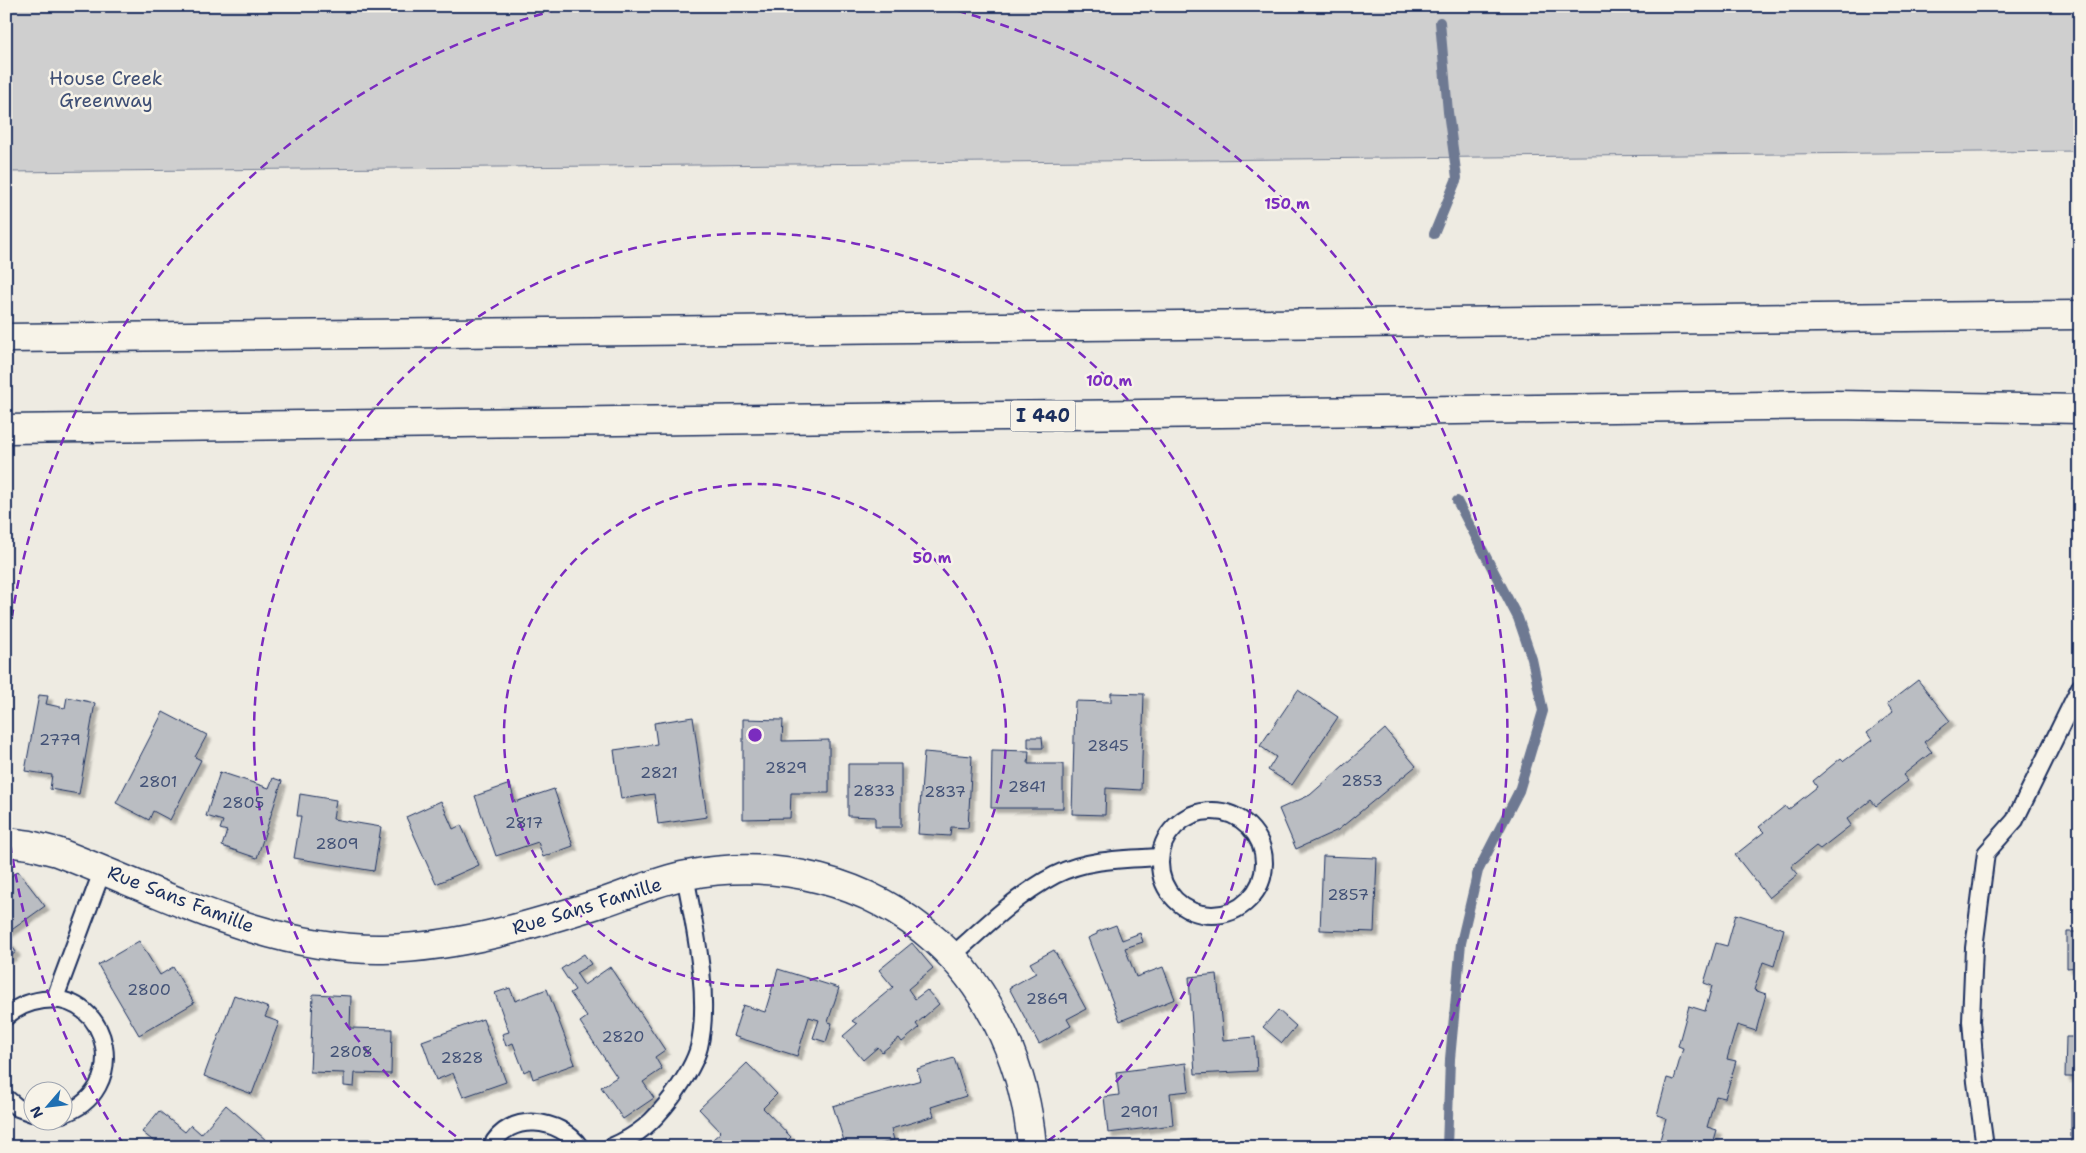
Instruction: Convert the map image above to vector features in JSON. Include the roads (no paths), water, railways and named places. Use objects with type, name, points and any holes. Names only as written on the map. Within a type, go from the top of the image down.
[{"type":"main road","points":[[6,338],[2080,315]]},
{"type":"main road","name":"I 440","points":[[6,429],[1834,406],[2080,409]]},
{"type":"main road","name":"Rue Sans Famille","points":[[6,842],[30,845],[57,852],[239,925],[289,938],[380,949],[458,942],[493,935],[546,921],[685,875],[753,868],[792,871],[830,881],[866,894],[900,913],[925,931],[952,956],[978,992],[1000,1028],[1018,1072],[1032,1147]]},
{"type":"lane","points":[[1985,1147],[1976,1082],[1971,1021],[1974,948],[1986,853],[2015,820],[2080,687]]},
{"type":"lane","points":[[1208,810],[1225,812],[1242,819],[1255,832],[1263,848],[1265,866],[1262,882],[1253,897],[1241,908],[1225,915],[1208,916],[1192,912],[1177,903],[1166,889],[1161,874],[1160,856],[1165,839],[1176,825],[1190,815],[1208,810]]},
{"type":"lane","points":[[952,956],[994,919],[1056,875],[1086,865],[1118,859],[1160,856]]},
{"type":"lane","points":[[55,998],[103,869]]},
{"type":"lane","points":[[611,1147],[634,1137],[661,1112],[681,1085],[699,1048],[702,1014],[701,981],[698,946],[685,875]]},
{"type":"lane","points":[[6,1017],[13,1010],[30,1002],[55,998],[68,1002],[85,1012],[98,1027],[105,1044],[106,1064],[101,1083],[90,1099],[72,1111]]},
{"type":"lane","points":[[6,1098],[22,1109]]},
{"type":"lane","points":[[491,1147],[506,1131],[522,1124],[541,1122],[558,1127],[573,1137],[580,1147]]},
{"type":"waterway","points":[[1434,234],[1457,178],[1448,112],[1440,22]]},
{"type":"waterway","points":[[1447,1147],[1450,1059],[1461,943],[1478,871],[1519,791],[1543,711],[1532,659],[1518,618],[1457,501]]},
{"type":"park label","name":"House Creek Greenway","points":[[106,89]]}]
